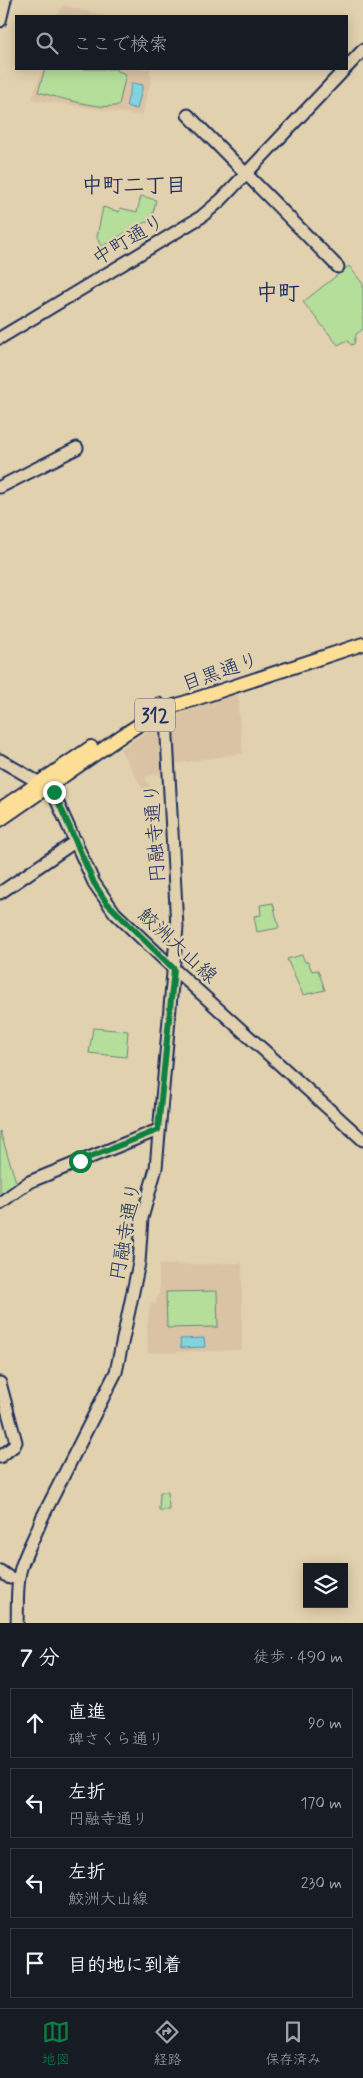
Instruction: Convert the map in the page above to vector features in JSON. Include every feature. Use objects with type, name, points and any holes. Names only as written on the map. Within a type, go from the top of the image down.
[{"type":"main road","name":"目黒通り","points":[[0,820],[44,784],[132,719],[280,661],[363,635]]},
{"type":"main road","name":"目黒通り","points":[[161,707],[363,644]]},
{"type":"main road","name":"目黒通り","points":[[0,809],[44,784]]},
{"type":"street","points":[[0,21],[5,0]]},
{"type":"street","name":"中町通り","points":[[348,66],[363,50]]},
{"type":"street","name":"中町通り","points":[[2,333],[188,226],[221,200],[344,70]]},
{"type":"street","points":[[188,115],[338,267]]},
{"type":"street","points":[[0,487],[77,448]]},
{"type":"street","name":"円融寺通り","points":[[17,1623],[19,1574],[24,1558],[37,1533],[42,1518],[116,1372],[140,1263],[142,1218],[156,1168],[177,927],[166,718],[161,707]]},
{"type":"street","points":[[0,760],[44,784]]},
{"type":"street","name":"鮫洲大山線","points":[[44,784],[76,841],[94,883],[106,902],[174,969],[363,1140]]},
{"type":"street","points":[[0,893],[76,841]]},
{"type":"street","points":[[0,1203],[29,1182],[158,1130]]},
{"type":"street","points":[[0,1383],[16,1442],[14,1446],[0,1457]]},
{"type":"street","points":[[0,1570],[10,1578]]},
{"type":"shaded area","points":[[62,5],[102,15],[58,15]]},
{"type":"shaded area","points":[[42,70],[151,70],[149,75],[152,76],[142,116],[32,99]]},
{"type":"shaded area","points":[[237,694],[240,705],[238,707],[243,753],[174,764],[170,720],[173,716]]},
{"type":"shaded area","points":[[160,723],[164,725],[166,771],[145,777],[151,790],[145,793],[120,749]]},
{"type":"shaded area","points":[[242,1263],[242,1350],[148,1353],[147,1327],[150,1303],[155,1304],[159,1294],[159,1265]]},
{"type":"green space","points":[[45,70],[117,70],[126,74],[119,105],[91,105],[38,92]]},
{"type":"green space","points":[[141,196],[156,200],[151,221],[140,224],[101,247],[97,237],[103,207],[119,212],[120,208],[137,212]]},
{"type":"green space","points":[[349,266],[363,284],[363,329],[356,334],[354,344],[351,345],[347,340],[338,345],[303,302]]},
{"type":"green space","points":[[273,903],[279,928],[257,932],[254,916],[261,915],[260,905]]},
{"type":"green space","points":[[302,955],[312,971],[318,970],[325,990],[303,995],[287,959]]},
{"type":"green space","points":[[93,1028],[128,1031],[126,1057],[89,1053]]},
{"type":"green space","points":[[0,1131],[18,1188],[0,1200]]},
{"type":"green space","points":[[217,1291],[218,1327],[167,1328],[166,1292]]},
{"type":"green space","points":[[160,1492],[168,1492],[169,1510],[159,1510]]},
{"type":"water","points":[[132,83],[143,85],[137,109],[126,106]]},
{"type":"water","points":[[204,1338],[205,1347],[181,1348],[180,1339]]},
{"type":"district","name":"中町二丁目","points":[[134,185]]},
{"type":"district","name":"中町","points":[[278,292]]},
{"type":"route","points":[[54,792],[94,883],[106,902],[115,913],[174,969],[158,1130],[80,1161]]}]
